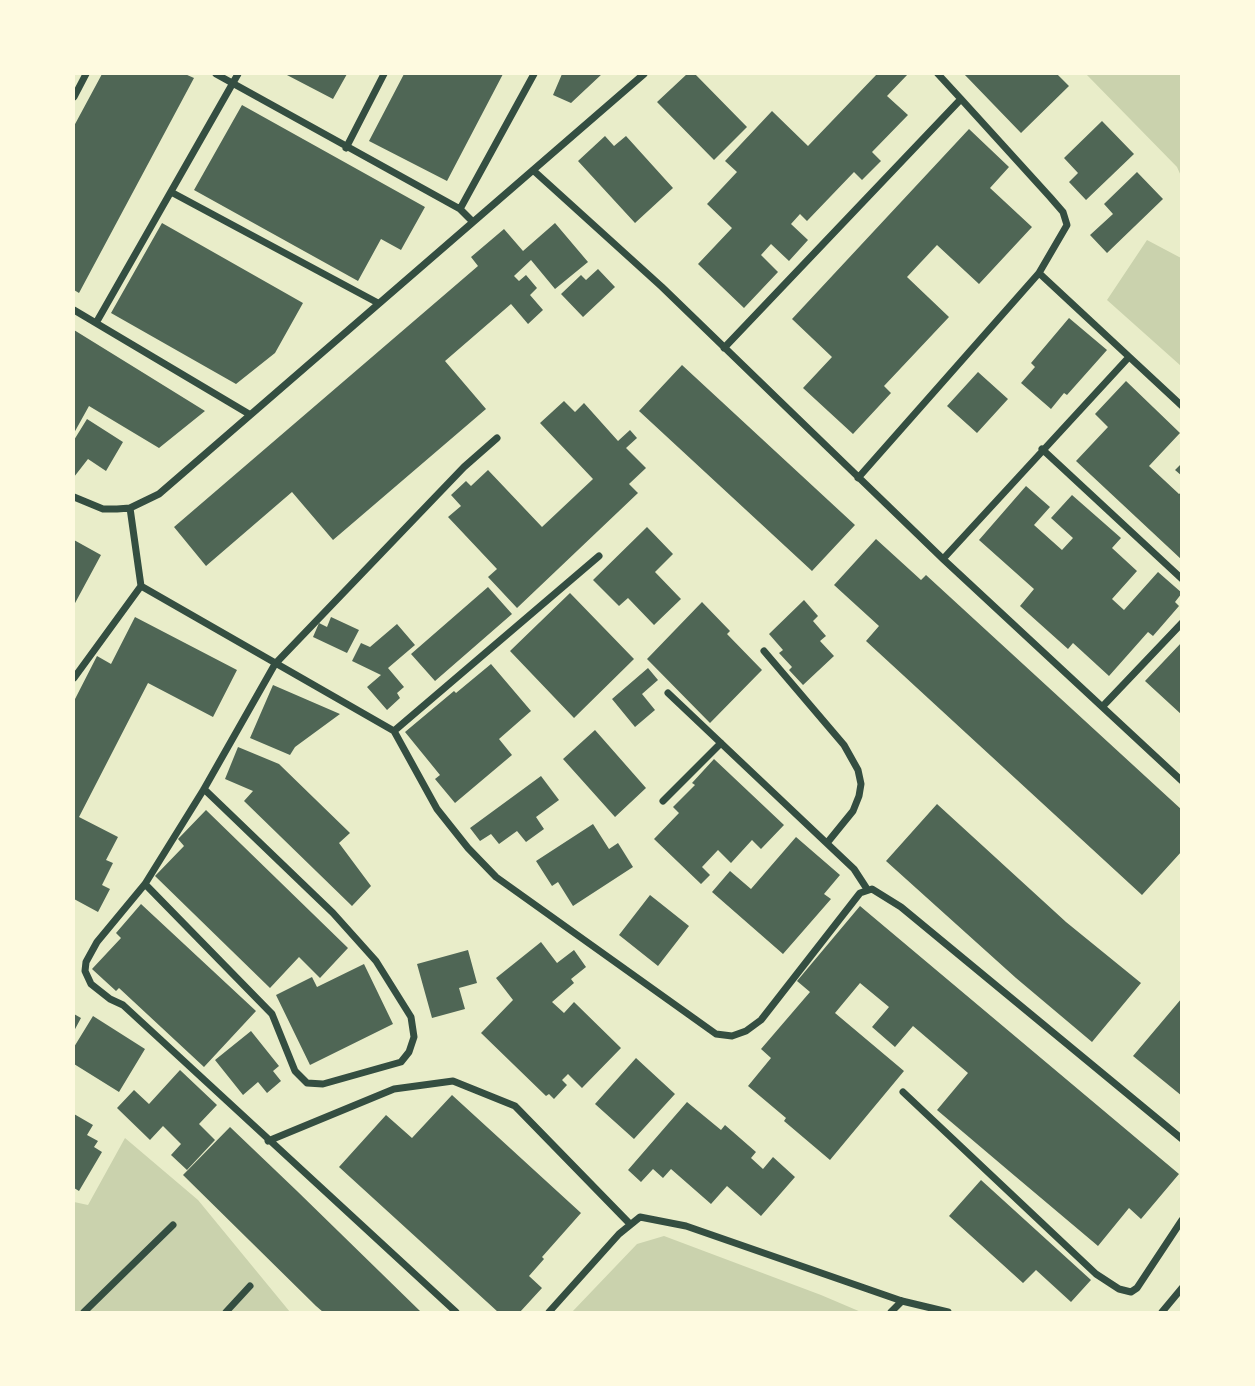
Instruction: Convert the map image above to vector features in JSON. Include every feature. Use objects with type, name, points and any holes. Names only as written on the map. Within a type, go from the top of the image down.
[{"type":"street","points":[[74,97],[86,74]]},
{"type":"street","points":[[216,74],[460,209],[472,221]]},
{"type":"street","points":[[96,323],[238,74]]},
{"type":"street","points":[[346,148],[384,74]]},
{"type":"street","points":[[460,209],[534,74]]},
{"type":"street","points":[[74,498],[103,509],[130,508],[159,494],[644,74]]},
{"type":"street","points":[[858,478],[1039,274],[1067,225],[1063,212],[938,74]]},
{"type":"street","points":[[724,348],[961,99]]},
{"type":"street","points":[[534,171],[662,287],[858,478],[1181,782]]},
{"type":"street","points":[[171,192],[378,303]]},
{"type":"street","points":[[1039,274],[1181,406]]},
{"type":"street","points":[[74,310],[249,414]]},
{"type":"street","points":[[943,559],[1129,357]]},
{"type":"street","points":[[456,1312],[123,1005],[110,999],[91,984],[85,971],[86,962],[97,943],[145,884],[204,789],[275,664],[464,467],[497,438]]},
{"type":"street","points":[[1042,449],[1181,579]]},
{"type":"street","points":[[74,678],[141,586],[130,508]]},
{"type":"street","points":[[394,731],[599,555]]},
{"type":"street","points":[[141,586],[394,731],[437,809],[468,848],[496,877],[716,1034],[732,1036],[746,1031],[761,1020],[848,906],[860,893],[870,889]]},
{"type":"street","points":[[1103,706],[1181,623]]},
{"type":"street","points":[[764,651],[844,745],[858,770],[861,784],[853,811],[827,843]]},
{"type":"street","points":[[668,693],[854,869],[870,889],[901,907],[1181,1139]]},
{"type":"street","points":[[663,801],[721,743]]},
{"type":"street","points":[[145,884],[272,1014],[295,1071],[307,1083],[323,1084],[401,1062],[409,1052],[414,1037],[411,1017],[376,961],[333,913],[204,789]]},
{"type":"street","points":[[268,1141],[394,1089],[453,1081],[515,1106],[629,1224]]},
{"type":"street","points":[[903,1092],[1096,1274],[1119,1289],[1131,1292],[1137,1289],[1181,1220]]},
{"type":"street","points":[[549,1312],[619,1234],[640,1217],[685,1226],[902,1301],[948,1312]]},
{"type":"street","points":[[84,1312],[173,1225]]},
{"type":"street","points":[[226,1312],[250,1286]]},
{"type":"street","points":[[1162,1312],[1181,1288]]},
{"type":"street","points":[[891,1312],[902,1301]]},
{"type":"green space","points":[[1086,74],[1181,74],[1181,176],[1177,167]]},
{"type":"green space","points":[[1147,240],[1181,258],[1181,366],[1107,300]]},
{"type":"green space","points":[[125,1138],[198,1200],[290,1312],[74,1312],[74,1202],[88,1205]]},
{"type":"green space","points":[[664,1236],[861,1312],[572,1312],[637,1244]]},
{"type":"building","points":[[102,74],[185,74],[194,78],[79,293],[74,290],[74,126]]},
{"type":"building","points":[[285,74],[347,74],[333,99]]},
{"type":"building","points":[[404,74],[503,74],[447,181],[369,141]]},
{"type":"building","points":[[562,74],[602,74],[571,103],[553,95]]},
{"type":"building","points":[[687,74],[695,74],[747,127],[714,160],[657,102]]},
{"type":"building","points":[[877,74],[908,74],[887,96],[908,115],[872,152],[881,161],[862,180],[854,172],[807,221],[800,214],[791,224],[808,240],[789,261],[771,244],[761,255],[778,272],[744,308],[698,264],[732,228],[707,204],[737,172],[725,161],[772,111],[808,146]]},
{"type":"building","points":[[964,74],[1057,74],[1069,86],[1021,133]]},
{"type":"building","points":[[242,105],[425,207],[401,250],[381,239],[358,281],[194,190]]},
{"type":"building","points":[[1102,121],[1134,154],[1086,200],[1069,182],[1078,173],[1064,158]]},
{"type":"building","points":[[969,129],[1009,167],[990,188],[1032,227],[979,284],[937,245],[907,277],[949,317],[884,386],[891,393],[853,434],[803,388],[832,357],[792,319]]},
{"type":"building","points":[[605,136],[614,146],[626,136],[673,188],[635,223],[578,161]]},
{"type":"building","points":[[1137,172],[1163,199],[1107,253],[1090,235],[1113,214],[1104,204]]},
{"type":"building","points":[[162,223],[303,303],[275,353],[236,384],[111,313]]},
{"type":"building","points":[[555,223],[588,262],[555,289],[531,260],[514,276],[519,281],[526,275],[537,288],[530,295],[543,310],[528,324],[511,304],[445,361],[486,409],[333,540],[292,492],[206,566],[174,527],[478,266],[471,257],[504,229],[523,251]]},
{"type":"building","points":[[598,269],[615,287],[583,317],[561,294],[581,275],[586,280]]},
{"type":"building","points":[[1069,318],[1107,350],[1051,409],[1021,383],[1035,367],[1031,363]]},
{"type":"building","points":[[74,330],[205,411],[159,448],[89,406],[74,433]]},
{"type":"building","points":[[682,365],[855,525],[812,571],[639,411]]},
{"type":"building","points":[[978,372],[1008,399],[977,433],[947,406]]},
{"type":"building","points":[[1126,381],[1180,433],[1149,466],[1179,494],[1182,492],[1182,560],[1076,461],[1108,427],[1095,414]]},
{"type":"building","points":[[564,401],[575,412],[584,403],[618,441],[630,430],[637,438],[626,448],[646,468],[629,484],[638,493],[517,608],[488,577],[497,569],[448,517],[461,506],[451,495],[466,481],[471,486],[488,470],[542,527],[593,479],[540,423]]},
{"type":"building","points":[[87,419],[123,442],[106,471],[88,459],[74,477],[74,440]]},
{"type":"building","points":[[1182,463],[1182,476],[1175,470]]},
{"type":"building","points":[[1026,486],[1050,507],[1034,525],[1062,550],[1073,538],[1051,518],[1072,495],[1121,538],[1112,548],[1137,571],[1112,599],[1124,610],[1158,572],[1182,593],[1175,602],[1179,606],[1153,636],[1148,632],[1109,676],[1073,643],[1068,649],[1020,606],[1034,589],[979,540]]},
{"type":"building","points":[[647,527],[673,554],[655,572],[681,599],[654,625],[628,598],[619,606],[593,580]]},
{"type":"building","points":[[876,539],[921,580],[926,575],[1182,810],[1182,851],[1142,895],[866,641],[879,626],[834,585]]},
{"type":"building","points":[[74,540],[101,555],[74,605]]},
{"type":"building","points":[[488,587],[512,614],[435,681],[411,654]]},
{"type":"building","points":[[570,593],[634,659],[574,718],[510,651]]},
{"type":"building","points":[[804,600],[818,616],[813,621],[826,636],[820,641],[834,656],[803,685],[789,670],[792,667],[779,653],[783,650],[769,634]]},
{"type":"building","points":[[702,602],[730,631],[727,634],[762,670],[710,723],[647,659]]},
{"type":"building","points":[[135,617],[237,670],[213,717],[148,683],[79,817],[118,837],[106,860],[113,863],[102,885],[110,889],[98,912],[74,899],[74,701],[97,656],[111,664]]},
{"type":"building","points":[[331,617],[359,630],[347,653],[313,637],[319,623],[327,627]]},
{"type":"building","points":[[397,624],[415,645],[388,668],[404,687],[397,693],[400,698],[387,710],[367,687],[381,675],[352,661],[361,643],[370,647]]},
{"type":"building","points":[[1182,642],[1182,715],[1145,681]]},
{"type":"building","points":[[491,664],[531,711],[499,739],[512,755],[455,803],[435,779],[440,775],[405,732]]},
{"type":"building","points":[[648,668],[658,680],[642,694],[655,710],[635,727],[612,699]]},
{"type":"building","points":[[273,685],[340,714],[295,747],[290,755],[250,738]]},
{"type":"building","points":[[595,730],[646,788],[615,817],[563,759]]},
{"type":"building","points":[[238,747],[279,764],[350,833],[339,843],[371,886],[352,906],[244,801],[253,791],[225,779]]},
{"type":"building","points":[[714,759],[784,825],[761,849],[752,840],[731,863],[718,850],[702,867],[710,875],[701,884],[654,839],[679,813],[673,807],[695,785],[692,783]]},
{"type":"building","points":[[541,776],[559,800],[536,817],[544,829],[526,842],[517,831],[499,844],[491,834],[480,841],[470,828]]},
{"type":"building","points":[[937,804],[1066,922],[1141,983],[1092,1042],[886,861]]},
{"type":"building","points":[[206,810],[348,948],[320,978],[299,957],[270,988],[155,876],[184,846],[178,839]]},
{"type":"building","points":[[593,824],[609,849],[618,843],[633,867],[573,906],[558,882],[552,886],[536,861]]},
{"type":"building","points":[[796,837],[840,875],[824,894],[831,899],[783,954],[712,892],[730,871],[751,889]]},
{"type":"building","points":[[650,895],[689,926],[658,966],[619,935]]},
{"type":"building","points":[[141,904],[256,1011],[204,1067],[119,988],[116,991],[92,969],[121,938],[116,933]]},
{"type":"building","points":[[860,906],[1179,1174],[1141,1219],[1129,1208],[1098,1246],[937,1110],[968,1073],[913,1026],[895,1047],[872,1027],[889,1007],[860,983],[835,1013],[904,1071],[830,1160],[748,1086],[771,1058],[761,1049],[810,992],[797,981]]},
{"type":"building","points":[[541,942],[557,963],[574,950],[586,967],[571,979],[574,983],[552,1002],[564,1013],[574,1002],[621,1048],[582,1088],[568,1074],[562,1080],[567,1085],[554,1099],[549,1094],[546,1096],[481,1033],[513,1000],[496,978]]},
{"type":"building","points":[[468,950],[477,983],[459,988],[465,1009],[432,1018],[417,964]]},
{"type":"building","points":[[364,964],[393,1024],[310,1065],[276,995],[312,977],[317,987]]},
{"type":"building","points":[[1182,998],[1182,1096],[1133,1056]]},
{"type":"building","points":[[74,1014],[81,1018],[74,1031]]},
{"type":"building","points":[[93,1016],[145,1049],[119,1092],[74,1064],[74,1047]]},
{"type":"building","points":[[251,1031],[279,1066],[273,1071],[281,1081],[267,1093],[258,1082],[243,1095],[215,1060]]},
{"type":"building","points":[[636,1058],[675,1094],[634,1139],[595,1104]]},
{"type":"building","points":[[180,1070],[217,1105],[199,1124],[215,1140],[187,1170],[171,1155],[181,1144],[163,1126],[150,1140],[117,1108],[134,1090],[149,1104]]},
{"type":"building","points":[[452,1095],[581,1213],[529,1276],[542,1288],[520,1312],[498,1312],[339,1167],[386,1115],[412,1138]]},
{"type":"building","points":[[687,1102],[721,1130],[725,1125],[756,1152],[751,1158],[763,1169],[773,1157],[795,1177],[761,1216],[727,1186],[711,1204],[671,1169],[663,1178],[653,1169],[641,1182],[628,1170]]},
{"type":"building","points":[[74,1114],[93,1125],[87,1135],[98,1141],[94,1147],[102,1152],[79,1191],[74,1188]]},
{"type":"building","points":[[230,1127],[421,1312],[323,1312],[316,1306],[183,1175]]},
{"type":"building","points":[[981,1180],[1091,1280],[1071,1302],[1036,1270],[1023,1283],[949,1216]]}]
